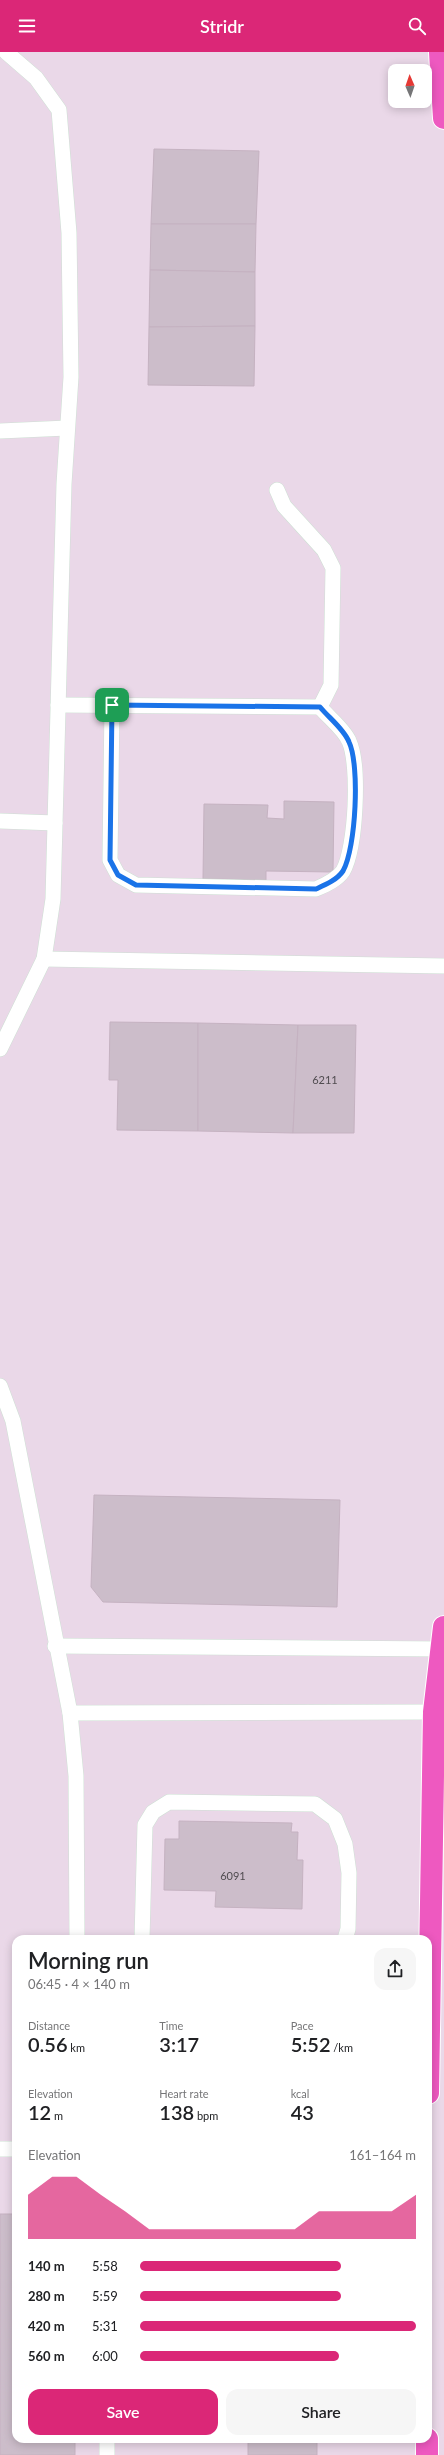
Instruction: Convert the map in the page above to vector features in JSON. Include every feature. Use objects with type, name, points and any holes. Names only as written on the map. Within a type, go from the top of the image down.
[{"type":"main road","points":[[440,52],[444,118]]},
{"type":"main road","points":[[430,1935],[434,1712],[444,1626]]},
{"type":"main road","points":[[427,2443],[427,2455]]},
{"type":"lane","points":[[0,1048],[44,959],[53,899],[67,428],[71,377],[69,240],[59,110],[36,78],[6,52]]},
{"type":"lane","points":[[0,431],[67,428]]},
{"type":"lane","points":[[277,490],[284,506],[324,550],[333,568],[331,685],[320,707]]},
{"type":"lane","points":[[58,704],[320,707],[349,740],[355,761],[354,826],[349,855],[343,871],[330,883],[316,889],[136,885],[118,875],[110,860],[112,705]]},
{"type":"lane","points":[[0,821],[55,823]]},
{"type":"lane","points":[[44,959],[444,966]]},
{"type":"lane","points":[[0,1386],[13,1421],[55,1646],[70,1713],[76,1776],[77,1935]]},
{"type":"lane","points":[[55,1646],[442,1649]]},
{"type":"lane","points":[[70,1713],[434,1712]]},
{"type":"lane","points":[[142,1935],[145,1825],[153,1812],[169,1802],[315,1804],[335,1819],[345,1844],[349,1873],[348,1929],[346,1935]]},
{"type":"lane","points":[[0,2149],[12,2149]]},
{"type":"lane","points":[[107,2443],[107,2455]]},
{"type":"building","points":[[154,149],[259,151],[256,224],[151,224]]},
{"type":"building","points":[[151,224],[256,224],[255,272],[150,270]]},
{"type":"building","points":[[150,270],[255,272],[255,326],[149,327]]},
{"type":"building","points":[[255,326],[254,386],[148,385],[149,327]]},
{"type":"building","points":[[284,801],[334,802],[333,872],[266,871],[266,880],[203,879],[204,804],[268,805],[267,818],[284,819]]},
{"type":"building","points":[[110,1022],[198,1023],[198,1131],[117,1130],[118,1080],[109,1080]]},
{"type":"building","points":[[198,1023],[298,1025],[293,1133],[198,1131]]},
{"type":"building","points":[[298,1025],[356,1025],[354,1133],[293,1133]]},
{"type":"building","points":[[94,1495],[340,1500],[337,1607],[103,1602],[91,1587]]},
{"type":"building","points":[[179,1821],[292,1823],[291,1832],[298,1832],[297,1860],[303,1860],[302,1909],[215,1907],[216,1891],[164,1890],[165,1839],[179,1839]]},
{"type":"building","points":[[0,2214],[12,2214],[12,2443],[75,2443],[75,2455],[0,2455]]},
{"type":"building","points":[[248,2443],[317,2443],[317,2455],[248,2455]]},
{"type":"route","points":[[112,705],[320,707],[349,740],[355,761],[354,826],[349,855],[343,871],[330,883],[316,889],[136,885],[118,875],[110,860],[112,705]]}]
